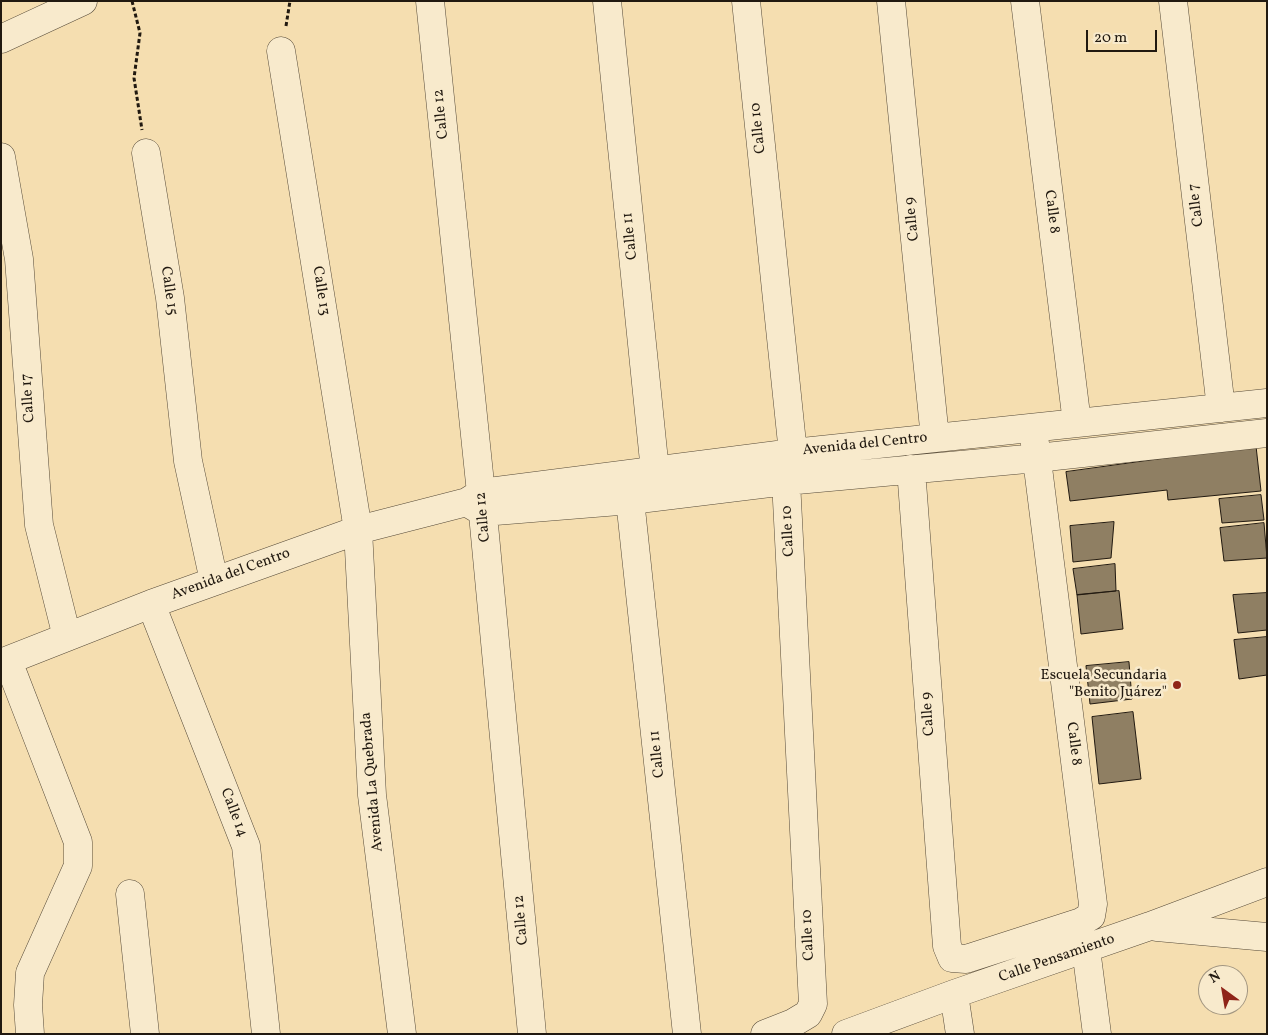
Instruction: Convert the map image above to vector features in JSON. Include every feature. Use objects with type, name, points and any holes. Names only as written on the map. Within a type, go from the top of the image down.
[{"type":"street","points":[[1,39],[83,1]]},
{"type":"street","name":"Calle 12","points":[[430,1],[477,502],[532,1034]]},
{"type":"street","name":"Calle 11","points":[[607,1],[655,471]]},
{"type":"street","name":"Calle 10","points":[[746,1],[793,453],[786,482],[813,1004],[808,1014],[793,1023],[765,1034]]},
{"type":"street","name":"Calle 9","points":[[892,1],[935,438]]},
{"type":"street","name":"Calle 8","points":[[1025,1],[1077,423]]},
{"type":"street","name":"Calle 7","points":[[1173,1],[1221,408]]},
{"type":"street","name":"Calle 13","points":[[282,51],[358,530]]},
{"type":"street","name":"Calle 15","points":[[146,153],[170,298],[188,461],[214,581]]},
{"type":"street","name":"Calle 17","points":[[1,157],[19,259],[38,525],[67,637]]},
{"type":"street","name":"Avenida del Centro","points":[[629,487],[655,471],[793,453],[1267,403]]},
{"type":"street","name":"Calle 8","points":[[952,958],[966,960],[1081,922],[1091,916],[1093,904],[1033,428]]},
{"type":"street","name":"Avenida del Centro","points":[[5,662],[151,604],[358,530],[477,502],[629,487],[786,482],[1037,458],[1267,433]]},
{"type":"street","name":"Calle 9","points":[[911,469],[947,946],[952,958]]},
{"type":"street","name":"Calle 11","points":[[629,487],[687,1034]]},
{"type":"street","name":"Avenida La Quebrada","points":[[358,530],[372,795],[402,1034]]},
{"type":"street","name":"Calle 14","points":[[151,604],[246,846],[266,1034]]},
{"type":"street","points":[[5,662],[78,842],[78,866],[30,973],[28,1005],[30,1034]]},
{"type":"street","name":"Calle Pensamiento","points":[[846,1034],[954,994],[1150,926],[1267,882]]},
{"type":"street","points":[[130,894],[145,1034]]},
{"type":"street","points":[[1150,926],[1267,937]]},
{"type":"street","points":[[1086,949],[1097,1034]]},
{"type":"street","points":[[954,994],[960,1034]]},
{"type":"path","points":[[132,1],[140,33],[134,78],[146,153]]},
{"type":"building","points":[[1256,446],[1261,491],[1168,500],[1167,490],[1070,501],[1066,472]]},
{"type":"building","points":[[1261,495],[1264,520],[1222,523],[1219,499]]},
{"type":"building","points":[[1114,522],[1111,558],[1073,562],[1070,526]]},
{"type":"building","points":[[1264,523],[1267,558],[1224,561],[1220,528]]},
{"type":"building","points":[[1115,564],[1116,591],[1077,595],[1073,569]]},
{"type":"building","points":[[1119,591],[1123,629],[1081,634],[1077,595]]},
{"type":"building","points":[[1267,593],[1267,630],[1238,633],[1233,595]]},
{"type":"building","points":[[1267,637],[1267,675],[1239,679],[1234,640]]},
{"type":"building","points":[[1129,662],[1132,699],[1090,704],[1086,666]]},
{"type":"building","points":[[1133,712],[1141,779],[1099,784],[1092,717]]},
{"type":"place","name":"Escuela Secundaria \"Benito Juárez\"","points":[[1177,685]]}]
